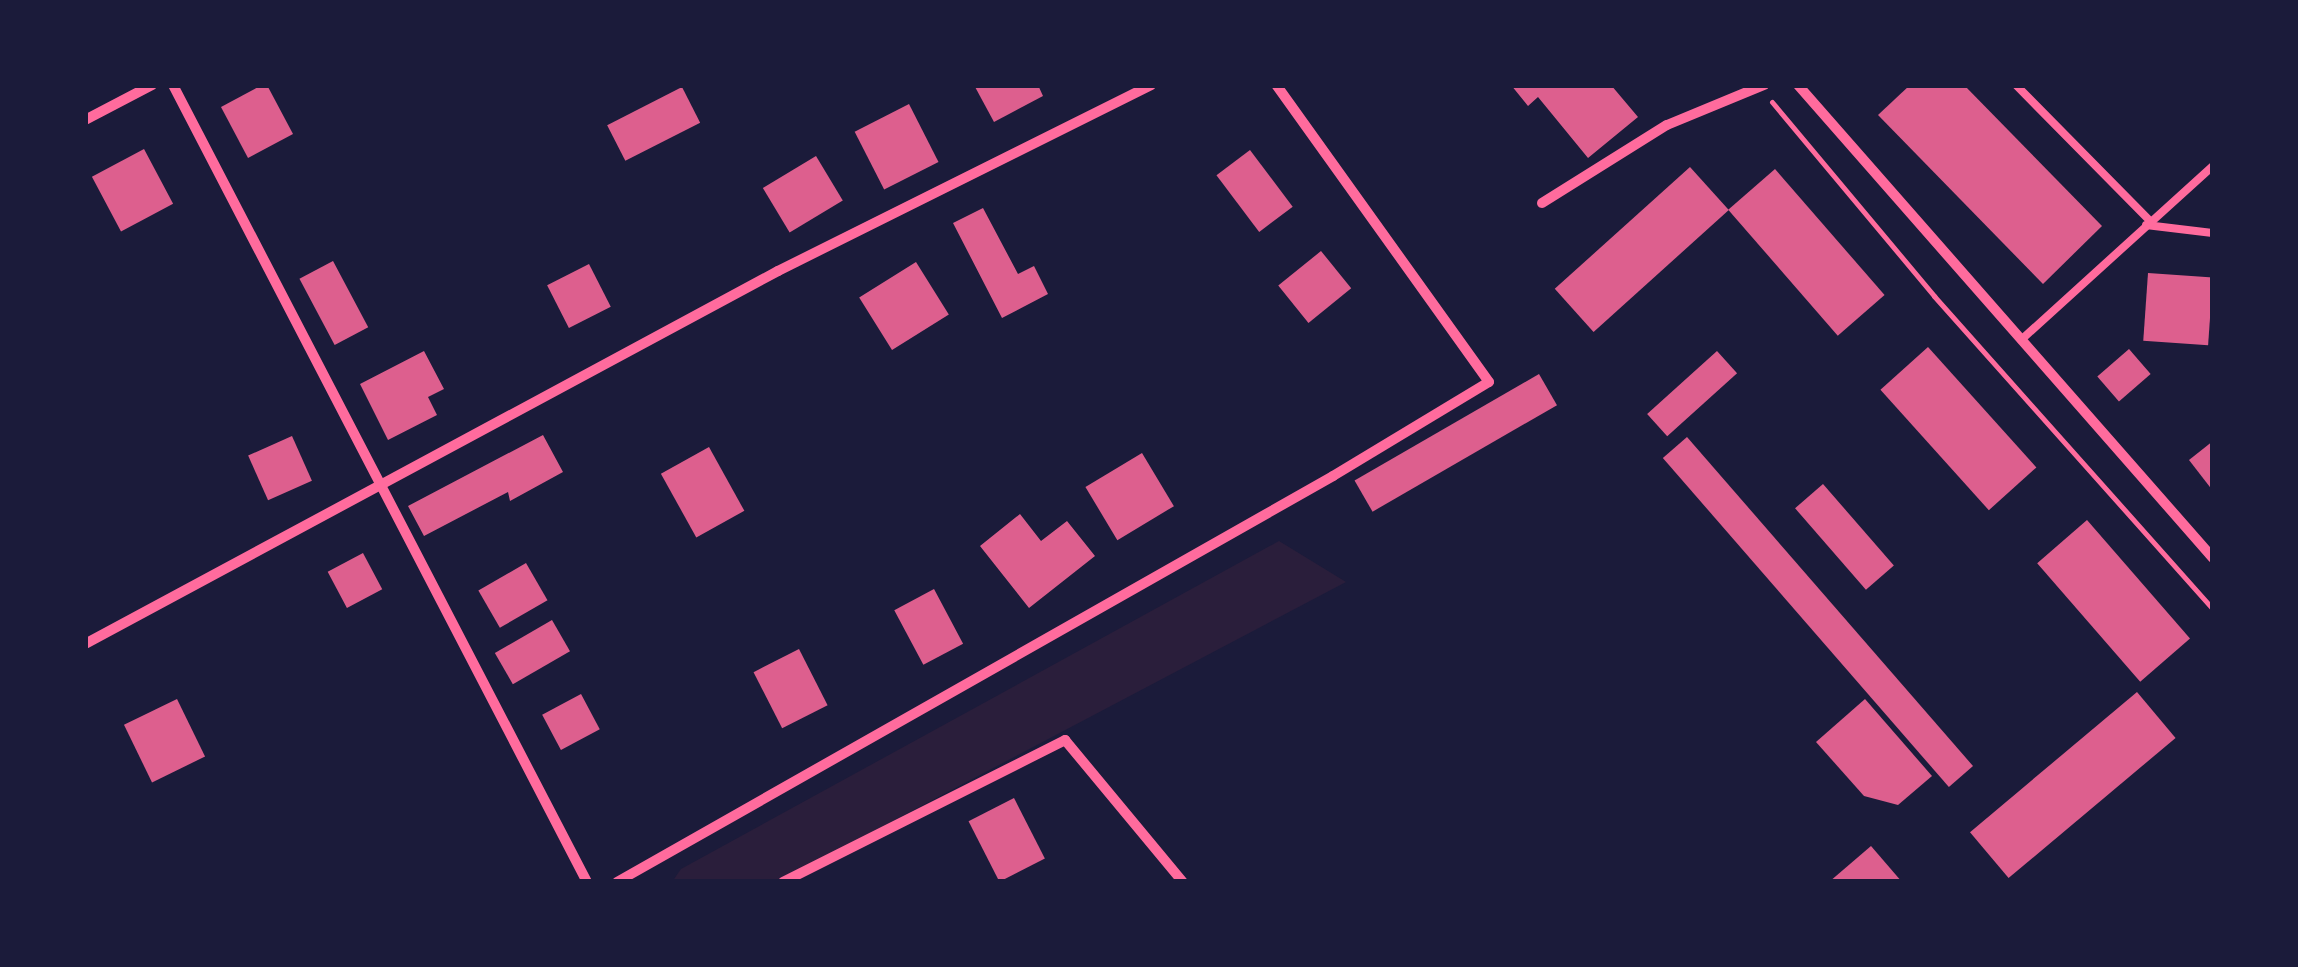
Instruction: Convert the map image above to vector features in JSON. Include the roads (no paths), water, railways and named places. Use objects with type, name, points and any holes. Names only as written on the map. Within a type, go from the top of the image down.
[{"type":"street","points":[[85,120],[152,85]]},
{"type":"street","points":[[173,85],[587,882]]},
{"type":"street","points":[[85,644],[778,270],[1151,85]]},
{"type":"street","points":[[617,882],[1333,476],[1489,382],[1276,85]]},
{"type":"street","points":[[1798,85],[2213,558]]},
{"type":"street","points":[[1542,203],[1668,124],[1762,86]]},
{"type":"street","points":[[784,882],[1065,740],[1183,882]]},
{"type":"lane","points":[[2022,87],[2148,224],[2213,233]]},
{"type":"lane","points":[[2020,340],[2213,166]]}]
